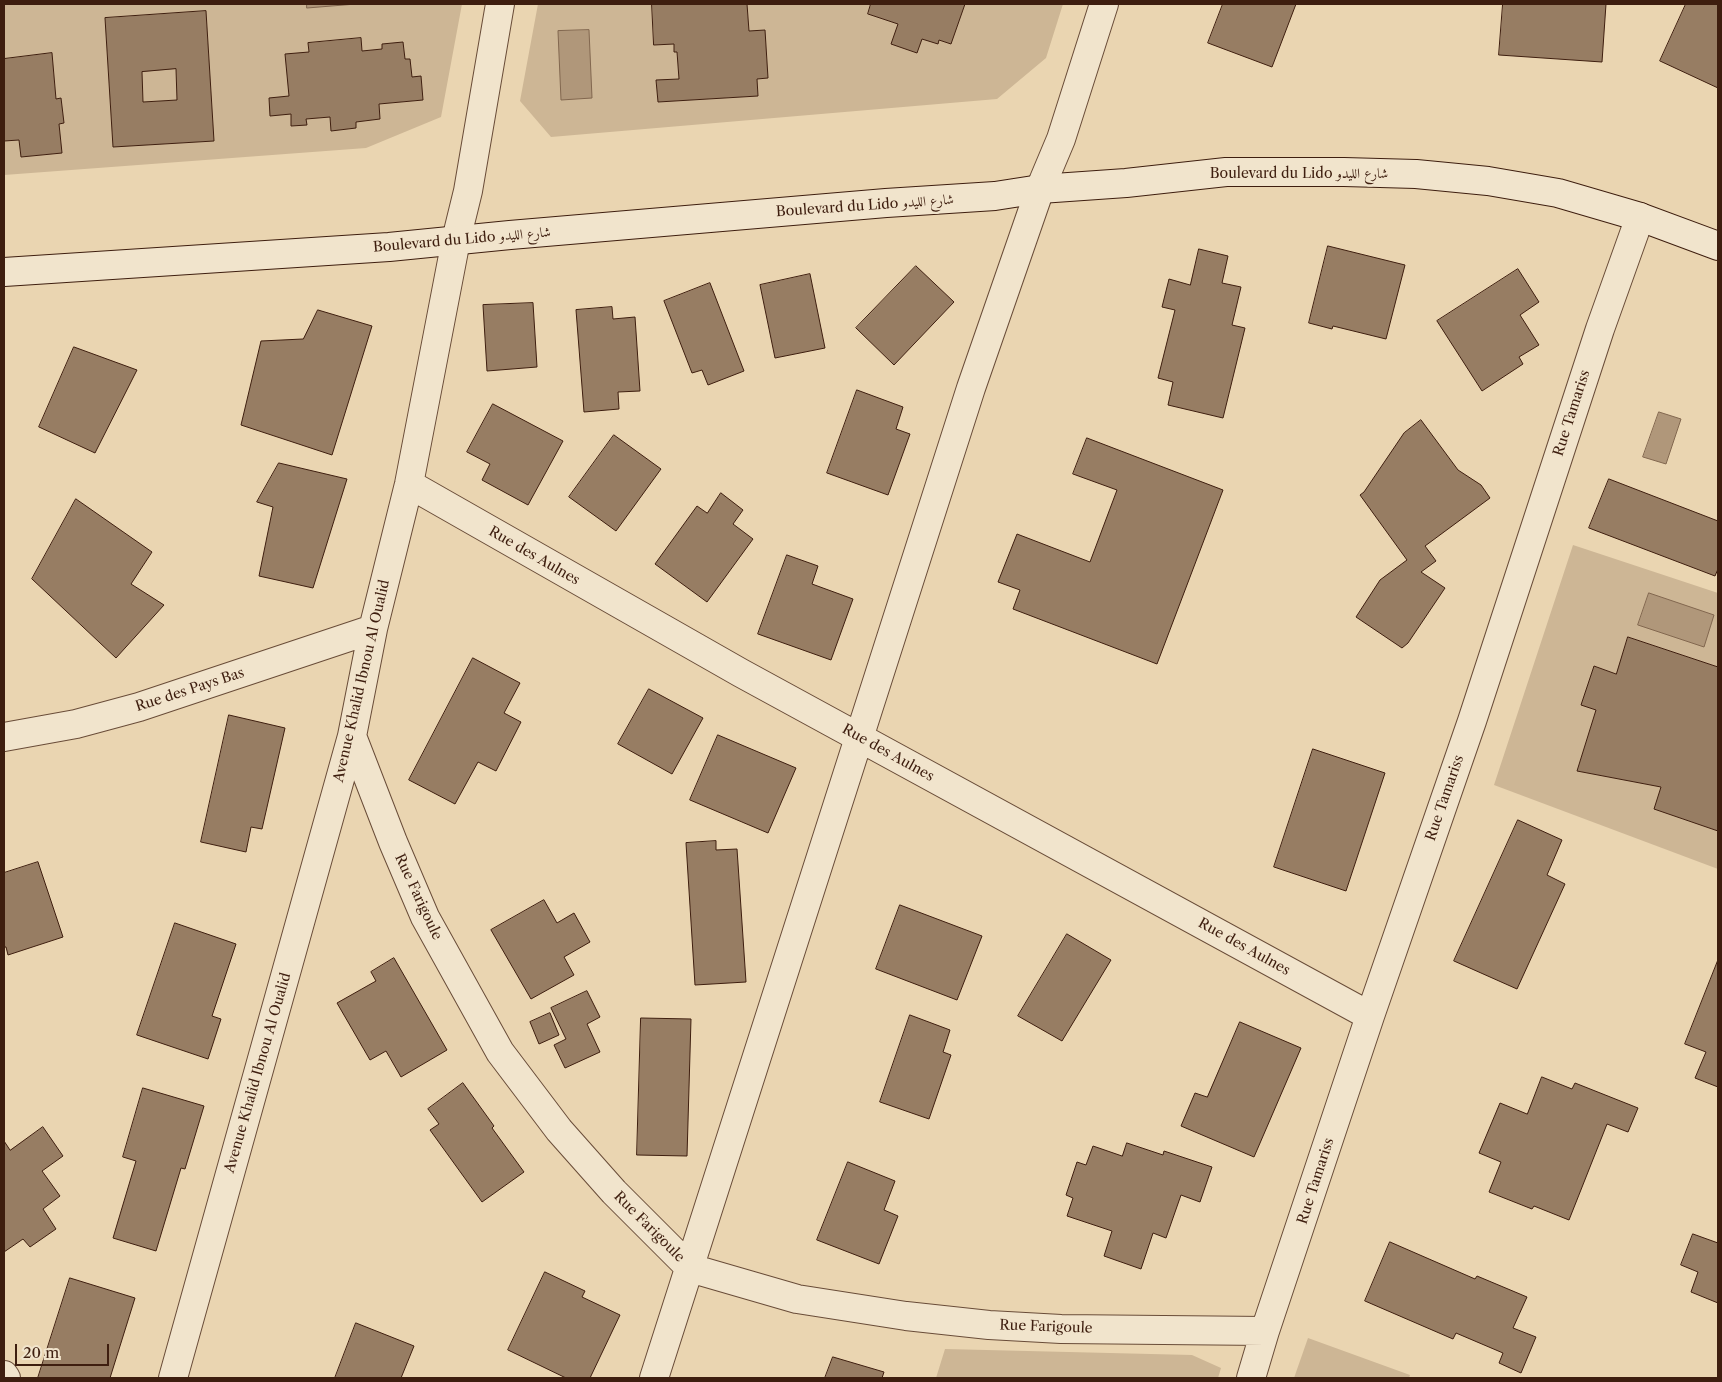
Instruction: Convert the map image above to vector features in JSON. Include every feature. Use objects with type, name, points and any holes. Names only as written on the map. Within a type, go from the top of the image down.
[{"type":"street","name":"Avenue Khalid Ibnou Al Oualid","points":[[173,1378],[352,736],[373,630],[409,484],[456,240],[468,192],[500,4]]},
{"type":"street","points":[[654,1378],[971,388],[1040,189],[1061,139],[1104,4]]},
{"type":"street","name":"Boulevard du Lido شارع الليدو","points":[[4,272],[389,247],[876,204],[995,196],[1040,189],[1126,183],[1226,172],[1416,174],[1488,181],[1558,193],[1640,217],[1718,246]]},
{"type":"street","name":"Rue Tamariss","points":[[1251,1378],[1370,1016],[1472,721],[1600,329],[1640,217]]},
{"type":"street","name":"Rue des Aulnes","points":[[409,484],[733,668],[1370,1016]]},
{"type":"street","name":"Rue des Pays Bas","points":[[4,737],[76,724],[139,707],[373,630]]},
{"type":"street","name":"Rue Farigoule","points":[[352,736],[393,842],[425,917],[500,1052],[565,1137],[614,1192],[690,1268],[796,1298],[934,1319],[989,1325],[1061,1329],[1265,1331]]},
{"type":"shaded area","points":[[4,4],[307,4],[307,7],[356,4],[462,4],[441,117],[366,148],[4,175],[4,141],[19,140],[21,157],[61,153],[59,124],[64,123],[61,99],[56,99],[52,54],[4,59]],"holes":[[[206,12],[214,141],[113,147],[105,18]],[[360,38],[362,51],[382,49],[382,44],[403,43],[405,59],[412,77],[421,77],[423,100],[379,104],[380,119],[356,122],[356,128],[331,131],[330,117],[306,119],[306,125],[292,126],[289,96],[309,52],[308,43]]]},
{"type":"shaded area","points":[[307,4],[356,4],[307,8]]},
{"type":"shaded area","points":[[538,4],[652,4],[654,45],[674,44],[674,51],[677,52],[679,79],[656,81],[658,102],[758,96],[757,79],[768,78],[765,30],[749,31],[747,4],[871,4],[868,14],[898,24],[892,44],[917,53],[922,39],[939,40],[951,44],[965,4],[1063,4],[1046,58],[997,99],[551,137],[520,101]]},
{"type":"shaded area","points":[[589,30],[592,98],[561,100],[558,31]]},
{"type":"shaded area","points":[[176,69],[177,100],[143,102],[142,72]]},
{"type":"shaded area","points":[[1659,412],[1681,419],[1666,464],[1643,457]]},
{"type":"shaded area","points":[[1573,545],[1718,593],[1718,667],[1629,637],[1616,674],[1595,666],[1596,710],[1577,771],[1661,787],[1654,809],[1718,831],[1718,869],[1494,785]]},
{"type":"shaded area","points":[[1649,593],[1714,615],[1704,647],[1638,625]]},
{"type":"shaded area","points":[[1308,1338],[1410,1375],[1409,1378],[1294,1378]]},
{"type":"shaded area","points":[[945,1349],[1192,1355],[1221,1368],[1218,1378],[936,1378]]},
{"type":"building","points":[[652,4],[747,4],[749,31],[765,30],[768,78],[757,79],[758,96],[658,102],[656,80],[679,79],[677,52],[674,52],[674,44],[654,45]]},
{"type":"building","points":[[871,4],[965,4],[951,44],[939,40],[938,44],[922,39],[917,53],[891,44],[898,24],[868,14]]},
{"type":"building","points":[[1223,4],[1296,4],[1272,67],[1208,43]]},
{"type":"building","points":[[1503,4],[1606,4],[1602,62],[1499,55]]},
{"type":"building","points":[[1686,4],[1718,4],[1718,88],[1660,61]]},
{"type":"building","points":[[206,11],[214,141],[113,147],[105,18]],"holes":[[[176,69],[177,100],[143,102],[142,72]]]},
{"type":"building","points":[[361,38],[362,51],[382,49],[382,44],[403,42],[405,59],[410,59],[412,77],[421,76],[423,100],[379,104],[380,119],[356,122],[356,128],[331,131],[330,117],[306,119],[307,125],[291,126],[291,114],[270,116],[269,98],[289,96],[285,54],[309,52],[308,43]]},
{"type":"building","points":[[52,53],[56,99],[61,98],[64,123],[59,124],[62,153],[21,157],[19,140],[4,141],[4,59]]},
{"type":"building","points":[[1328,246],[1405,265],[1386,339],[1333,326],[1332,329],[1309,323]]},
{"type":"building","points":[[1199,249],[1228,256],[1222,283],[1241,287],[1232,325],[1245,328],[1223,418],[1168,405],[1173,382],[1158,378],[1175,310],[1162,307],[1169,279],[1190,285]]},
{"type":"building","points":[[916,266],[954,302],[894,365],[856,328]]},
{"type":"building","points":[[1518,269],[1539,302],[1520,315],[1539,345],[1519,357],[1523,364],[1482,391],[1437,321]]},
{"type":"building","points":[[810,274],[825,348],[775,358],[760,285]]},
{"type":"building","points":[[710,283],[744,371],[708,385],[702,370],[692,373],[664,301]]},
{"type":"building","points":[[533,303],[537,367],[487,371],[483,305]]},
{"type":"building","points":[[612,307],[613,319],[635,317],[640,391],[618,392],[619,409],[584,412],[576,310]]},
{"type":"building","points":[[318,310],[372,326],[332,455],[241,425],[261,341],[303,339]]},
{"type":"building","points":[[74,347],[137,370],[95,453],[39,427]]},
{"type":"building","points":[[857,390],[903,407],[896,429],[910,434],[888,495],[827,473]]},
{"type":"building","points":[[493,404],[563,441],[528,505],[482,480],[490,464],[467,452]]},
{"type":"building","points":[[1421,420],[1458,470],[1481,485],[1490,498],[1425,546],[1436,561],[1421,572],[1445,588],[1408,643],[1402,648],[1356,617],[1380,580],[1407,560],[1360,495],[1364,492],[1404,433]]},
{"type":"building","points":[[614,435],[661,469],[616,531],[569,497]]},
{"type":"building","points":[[1087,438],[1223,490],[1157,664],[1013,609],[1020,590],[998,582],[1017,534],[1090,562],[1117,490],[1073,474]]},
{"type":"building","points":[[279,463],[347,479],[313,588],[259,576],[273,507],[257,502]]},
{"type":"building","points":[[1609,479],[1718,521],[1718,569],[1715,576],[1589,528]]},
{"type":"building","points":[[721,493],[743,510],[733,524],[753,539],[707,602],[655,564],[697,506],[707,513]]},
{"type":"building","points":[[76,499],[152,552],[131,584],[164,605],[116,658],[32,579]]},
{"type":"building","points":[[787,555],[818,566],[812,584],[853,599],[831,660],[758,634]]},
{"type":"building","points":[[1628,637],[1718,667],[1718,831],[1654,809],[1661,787],[1577,771],[1596,710],[1581,705],[1594,666],[1616,674]]},
{"type":"building","points":[[473,658],[520,683],[504,713],[521,722],[496,771],[478,762],[455,804],[409,780]]},
{"type":"building","points":[[649,689],[703,718],[672,774],[618,744]]},
{"type":"building","points":[[229,715],[285,728],[262,829],[251,827],[246,852],[201,842]]},
{"type":"building","points":[[718,735],[796,768],[768,833],[690,800]]},
{"type":"building","points":[[1313,749],[1385,773],[1346,891],[1274,867]]},
{"type":"building","points":[[1518,820],[1562,840],[1547,875],[1565,884],[1517,989],[1454,961]]},
{"type":"building","points":[[716,841],[716,850],[737,849],[746,982],[695,985],[686,843]]},
{"type":"building","points":[[38,862],[63,937],[8,955],[6,947],[4,947],[4,873]]},
{"type":"building","points":[[544,900],[557,923],[574,913],[590,942],[564,957],[574,975],[531,999],[491,930]]},
{"type":"building","points":[[900,905],[982,936],[957,1000],[876,969]]},
{"type":"building","points":[[175,923],[236,944],[212,1016],[221,1019],[208,1059],[137,1035]]},
{"type":"building","points":[[1067,934],[1111,960],[1062,1041],[1018,1016]]},
{"type":"building","points":[[394,958],[447,1050],[401,1077],[386,1051],[370,1060],[337,1003],[376,981],[371,972]]},
{"type":"building","points":[[1718,960],[1718,1087],[1695,1078],[1706,1052],[1685,1044]]},
{"type":"building","points":[[587,991],[600,1017],[587,1024],[600,1052],[565,1068],[554,1045],[566,1039],[551,1008]]},
{"type":"building","points":[[550,1013],[559,1035],[539,1044],[530,1022]]},
{"type":"building","points":[[910,1015],[950,1030],[943,1052],[951,1055],[929,1119],[880,1102]]},
{"type":"building","points":[[641,1018],[691,1019],[687,1156],[637,1155]]},
{"type":"building","points":[[1240,1022],[1301,1048],[1254,1157],[1181,1126],[1195,1093],[1207,1097]]},
{"type":"building","points":[[1542,1077],[1572,1089],[1575,1083],[1638,1108],[1628,1132],[1607,1124],[1569,1220],[1534,1206],[1532,1209],[1489,1192],[1501,1162],[1479,1153],[1500,1103],[1527,1114]]},
{"type":"building","points":[[463,1083],[494,1126],[492,1128],[524,1172],[482,1202],[430,1130],[439,1124],[428,1109]]},
{"type":"building","points":[[143,1088],[204,1106],[185,1169],[181,1168],[156,1251],[113,1238],[136,1161],[123,1157]]},
{"type":"building","points":[[43,1127],[63,1156],[42,1171],[60,1196],[43,1209],[56,1229],[30,1247],[23,1239],[4,1252],[4,1141],[10,1150]]},
{"type":"building","points":[[1127,1143],[1163,1155],[1164,1151],[1212,1167],[1200,1202],[1181,1195],[1166,1238],[1153,1233],[1141,1269],[1104,1256],[1112,1231],[1067,1216],[1073,1198],[1066,1195],[1077,1162],[1086,1165],[1093,1146],[1122,1156]]},
{"type":"building","points":[[848,1162],[895,1181],[884,1210],[898,1216],[879,1264],[817,1240]]},
{"type":"building","points":[[1693,1234],[1718,1243],[1718,1303],[1691,1292],[1698,1272],[1681,1265]]},
{"type":"building","points":[[1390,1242],[1475,1279],[1477,1276],[1527,1297],[1513,1328],[1536,1337],[1521,1373],[1499,1363],[1503,1353],[1456,1333],[1453,1339],[1365,1301]]},
{"type":"building","points":[[545,1272],[585,1291],[582,1297],[620,1315],[590,1378],[566,1378],[508,1350]]},
{"type":"building","points":[[70,1278],[135,1298],[110,1378],[38,1378]]},
{"type":"building","points":[[356,1323],[414,1346],[401,1378],[335,1378]]},
{"type":"building","points":[[833,1357],[884,1372],[882,1378],[825,1378]]}]
